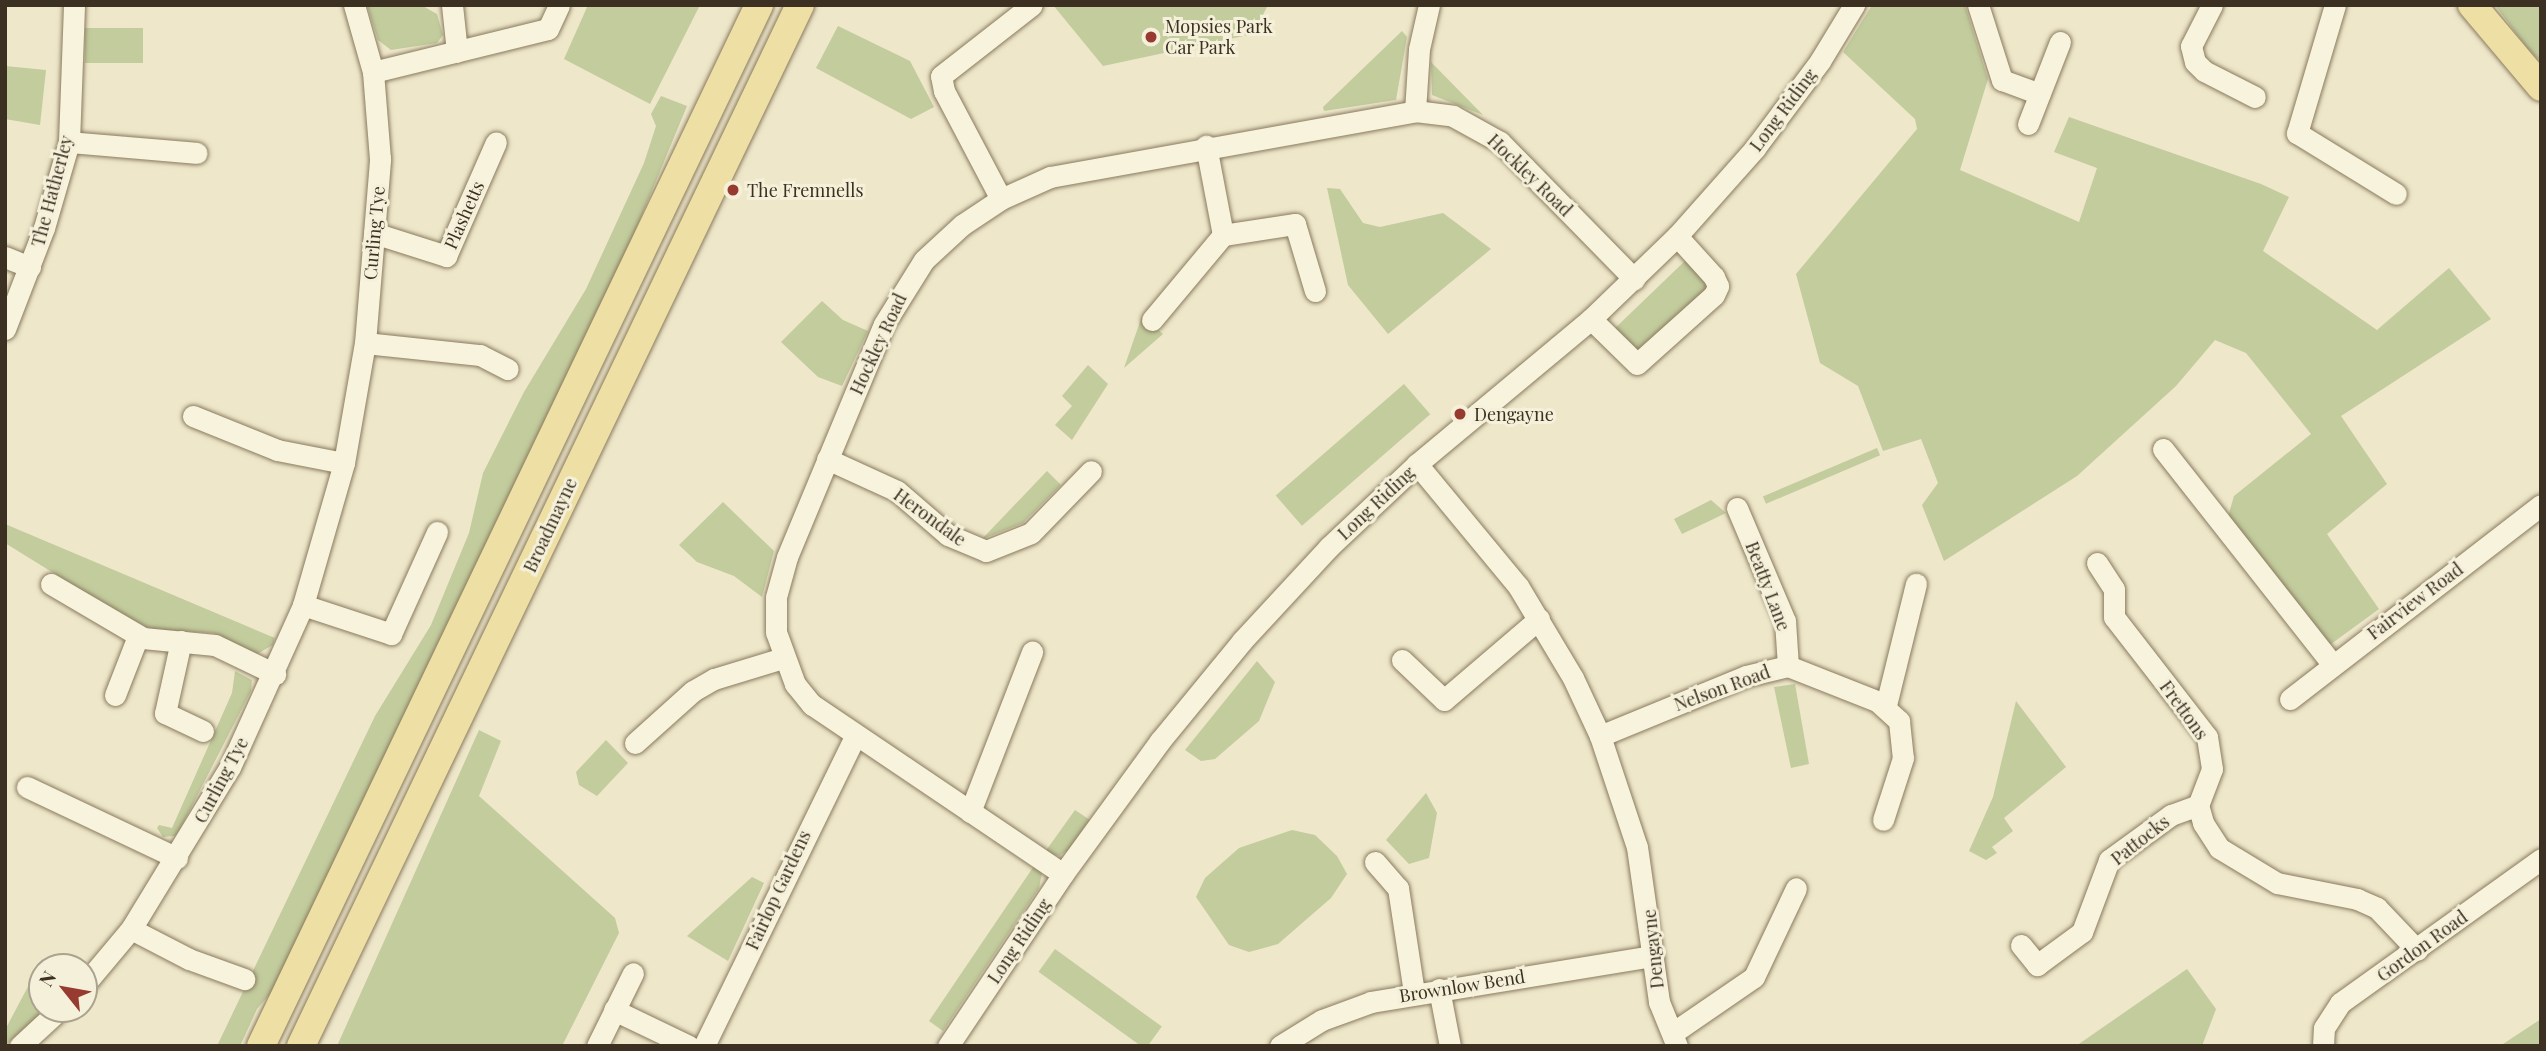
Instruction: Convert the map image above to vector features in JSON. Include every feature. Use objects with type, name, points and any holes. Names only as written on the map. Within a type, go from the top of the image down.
[{"type":"main road","name":"Broadmayne","points":[[261,1046],[757,5]]},
{"type":"main road","name":"Broadmayne","points":[[301,1046],[800,5]]},
{"type":"main road","points":[[2472,5],[2541,87]]},
{"type":"street","name":"The Hatherley","points":[[5,329],[30,267],[69,142],[74,5]]},
{"type":"street","name":"Curling Tye","points":[[98,968],[131,929],[177,858],[230,767],[275,674],[303,605],[344,463],[365,343],[380,145],[373,72],[354,5]]},
{"type":"street","points":[[452,5],[457,52]]},
{"type":"street","points":[[373,72],[548,29],[559,5]]},
{"type":"street","points":[[1001,199],[944,91],[941,76],[1032,5]]},
{"type":"street","points":[[1415,111],[1419,49],[1429,5]]},
{"type":"street","name":"Long Riding","points":[[948,1046],[1063,874],[1203,686],[1329,547],[1417,464],[1591,319],[1677,236],[1762,139],[1820,61],[1854,5]]},
{"type":"street","points":[[1978,5],[2002,80],[2040,94]]},
{"type":"street","points":[[2211,5],[2191,46],[2195,62],[2204,71],[2255,97]]},
{"type":"street","points":[[2335,5],[2297,134],[2396,194]]},
{"type":"street","points":[[2028,124],[2060,42]]},
{"type":"street","name":"Hockley Road","points":[[1063,874],[812,705],[783,658],[776,632],[776,597],[787,557],[901,292],[924,260],[962,225],[1001,199],[1050,177],[1206,146],[1415,111],[1453,116],[1500,142],[1634,279]]},
{"type":"street","points":[[69,142],[197,153]]},
{"type":"street","name":"Plashetts","points":[[374,233],[446,257],[496,142]]},
{"type":"street","points":[[1206,146],[1223,235]]},
{"type":"street","points":[[1152,320],[1223,235],[1295,224],[1315,291]]},
{"type":"street","points":[[1591,319],[1637,364],[1714,295],[1718,286],[1714,277],[1677,236]]},
{"type":"street","points":[[5,257],[30,267]]},
{"type":"street","points":[[365,343],[480,355],[508,369]]},
{"type":"street","points":[[192,416],[277,450],[344,463]]},
{"type":"street","points":[[2163,449],[2332,664]]},
{"type":"street","name":"Herondale","points":[[828,459],[897,491],[948,535],[986,551],[1031,533],[1091,471]]},
{"type":"street","name":"Dengayne","points":[[1417,464],[1487,544],[1539,619],[1600,736],[1637,848],[1658,1002],[1676,1039],[1754,977],[1796,888]]},
{"type":"street","name":"Fairview Road","points":[[2290,699],[2541,505]]},
{"type":"street","name":"Beatty Lane","points":[[1737,508],[1785,621],[1788,666]]},
{"type":"street","points":[[303,605],[391,634],[437,532]]},
{"type":"street","name":"Frettons","points":[[2097,563],[2114,589],[2113,617],[2207,737],[2212,769],[2198,805]]},
{"type":"street","points":[[51,584],[138,636],[215,645],[275,674]]},
{"type":"street","points":[[1883,820],[1904,744],[1899,721],[1886,705],[1916,584]]},
{"type":"street","points":[[1402,660],[1444,700],[1539,619]]},
{"type":"street","points":[[116,695],[138,636]]},
{"type":"street","points":[[181,641],[165,713],[203,731]]},
{"type":"street","points":[[970,812],[1032,652]]},
{"type":"street","points":[[635,743],[672,705],[693,691],[714,679],[783,658]]},
{"type":"street","name":"Nelson Road","points":[[1600,736],[1746,676],[1788,666],[1886,705]]},
{"type":"street","name":"Fairlop Gardens","points":[[704,1046],[855,736]]},
{"type":"street","points":[[27,787],[177,858]]},
{"type":"street","points":[[2198,805],[2203,823],[2219,848],[2244,867],[2277,883],[2357,899],[2395,923],[2417,950]]},
{"type":"street","name":"Pattocks","points":[[2021,945],[2037,965],[2082,932],[2109,860],[2171,815],[2198,805]]},
{"type":"street","name":"Gordon Road","points":[[2323,1046],[2324,1028],[2340,1003],[2541,859]]},
{"type":"street","points":[[1375,862],[1398,888],[1415,993]]},
{"type":"street","points":[[131,929],[190,960],[244,979]]},
{"type":"street","name":"Brownlow Bend","points":[[1280,1046],[1346,1010],[1415,993],[1653,956]]},
{"type":"street","points":[[597,1046],[633,973]]},
{"type":"street","points":[[1439,989],[1450,1046]]},
{"type":"street","points":[[614,1010],[689,1046]]},
{"type":"street","points":[[20,1046],[45,1023]]},
{"type":"green space","points":[[367,5],[421,5],[437,14],[443,35],[437,43],[391,50],[378,40]]},
{"type":"green space","points":[[588,5],[700,5],[650,104],[564,59]]},
{"type":"green space","name":"Mopsies Park Car Park","points":[[1053,5],[1268,5],[1253,34],[1103,66]]},
{"type":"green space","points":[[1872,5],[1965,5],[1988,79],[1960,170],[2079,222],[2097,168],[2054,152],[2069,117],[2261,184],[2289,197],[2263,251],[2377,330],[2449,268],[2491,319],[2341,416],[2387,484],[2327,534],[2379,609],[2327,647],[2225,527],[2234,496],[2311,434],[2246,353],[2215,340],[2176,386],[2077,476],[1944,561],[1922,505],[1938,483],[1921,439],[1883,451],[1858,386],[1820,363],[1796,274],[1917,129],[1915,119],[1843,52]]},
{"type":"green space","points":[[2495,5],[2541,5],[2541,62],[2528,49]]},
{"type":"green space","points":[[838,26],[910,61],[934,107],[911,119],[816,68]]},
{"type":"green space","points":[[85,28],[143,28],[143,63],[85,63]]},
{"type":"green space","points":[[1402,31],[1407,37],[1396,100],[1324,111],[1323,107]]},
{"type":"green space","points":[[1431,62],[1483,115],[1432,95]]},
{"type":"green space","points":[[5,66],[46,70],[40,125],[5,119]]},
{"type":"green space","points":[[661,96],[687,106],[608,297],[284,978],[257,1009],[240,1046],[217,1046],[375,716],[431,625],[469,533],[483,473],[524,392],[586,289],[644,163],[656,126],[651,114]]},
{"type":"green space","points":[[1327,188],[1340,189],[1363,223],[1380,227],[1443,213],[1491,249],[1388,334],[1348,285]]},
{"type":"green space","points":[[1688,258],[1711,287],[1644,356],[1610,333]]},
{"type":"green space","points":[[822,301],[843,320],[868,331],[842,386],[818,377],[781,342]]},
{"type":"green space","points":[[1142,316],[1163,334],[1124,368]]},
{"type":"green space","points":[[1088,365],[1108,384],[1072,440],[1055,425],[1072,406],[1062,396]]},
{"type":"green space","points":[[1404,384],[1430,414],[1302,526],[1276,496]]},
{"type":"green space","points":[[1877,448],[1880,455],[1766,504],[1763,496]]},
{"type":"green space","points":[[1047,471],[1061,485],[1023,523],[982,539]]},
{"type":"green space","points":[[1711,500],[1726,513],[1682,534],[1674,519]]},
{"type":"green space","points":[[723,502],[774,551],[762,597],[734,576],[697,562],[679,545]]},
{"type":"green space","points":[[5,524],[275,638],[273,645],[257,654],[213,633],[144,629],[5,543]]},
{"type":"green space","points":[[1257,661],[1275,682],[1259,721],[1215,759],[1201,761],[1185,750]]},
{"type":"green space","points":[[235,671],[252,680],[251,691],[180,829],[175,836],[163,837],[157,828],[159,825],[172,828],[232,693]]},
{"type":"green space","points":[[1795,684],[1809,764],[1791,768],[1774,687]]},
{"type":"green space","points":[[2016,701],[2066,767],[2004,818],[2013,831],[1992,847],[1997,853],[1986,860],[1969,851],[1993,797]]},
{"type":"green space","points":[[479,730],[501,741],[479,796],[615,918],[619,933],[562,1046],[337,1046]]},
{"type":"green space","points":[[606,740],[628,763],[597,796],[579,785],[576,772]]},
{"type":"green space","points":[[1426,793],[1437,813],[1429,858],[1409,864],[1386,840]]},
{"type":"green space","points":[[1075,810],[1090,820],[1070,849],[1059,856],[1045,852]]},
{"type":"green space","points":[[1292,830],[1315,835],[1337,856],[1347,874],[1331,898],[1278,944],[1249,952],[1229,945],[1196,897],[1205,878],[1239,848]]},
{"type":"green space","points":[[1034,866],[1042,873],[1039,888],[943,1031],[929,1021]]},
{"type":"green space","points":[[752,877],[764,883],[728,961],[687,936]]},
{"type":"green space","points":[[1055,949],[1162,1027],[1148,1046],[1141,1046],[1039,972]]},
{"type":"green space","points":[[2187,969],[2216,1009],[2202,1046],[2076,1046]]},
{"type":"green space","points":[[28,987],[28,1023],[30,1023],[5,1046],[5,1030]]},
{"type":"green space","points":[[2541,1019],[2541,1046],[2500,1046]]},
{"type":"place","name":"Mopsies Park Car Park","points":[[1151,37]]},
{"type":"place","name":"The Fremnells","points":[[733,190]]},
{"type":"place","name":"Dengayne","points":[[1460,414]]}]
